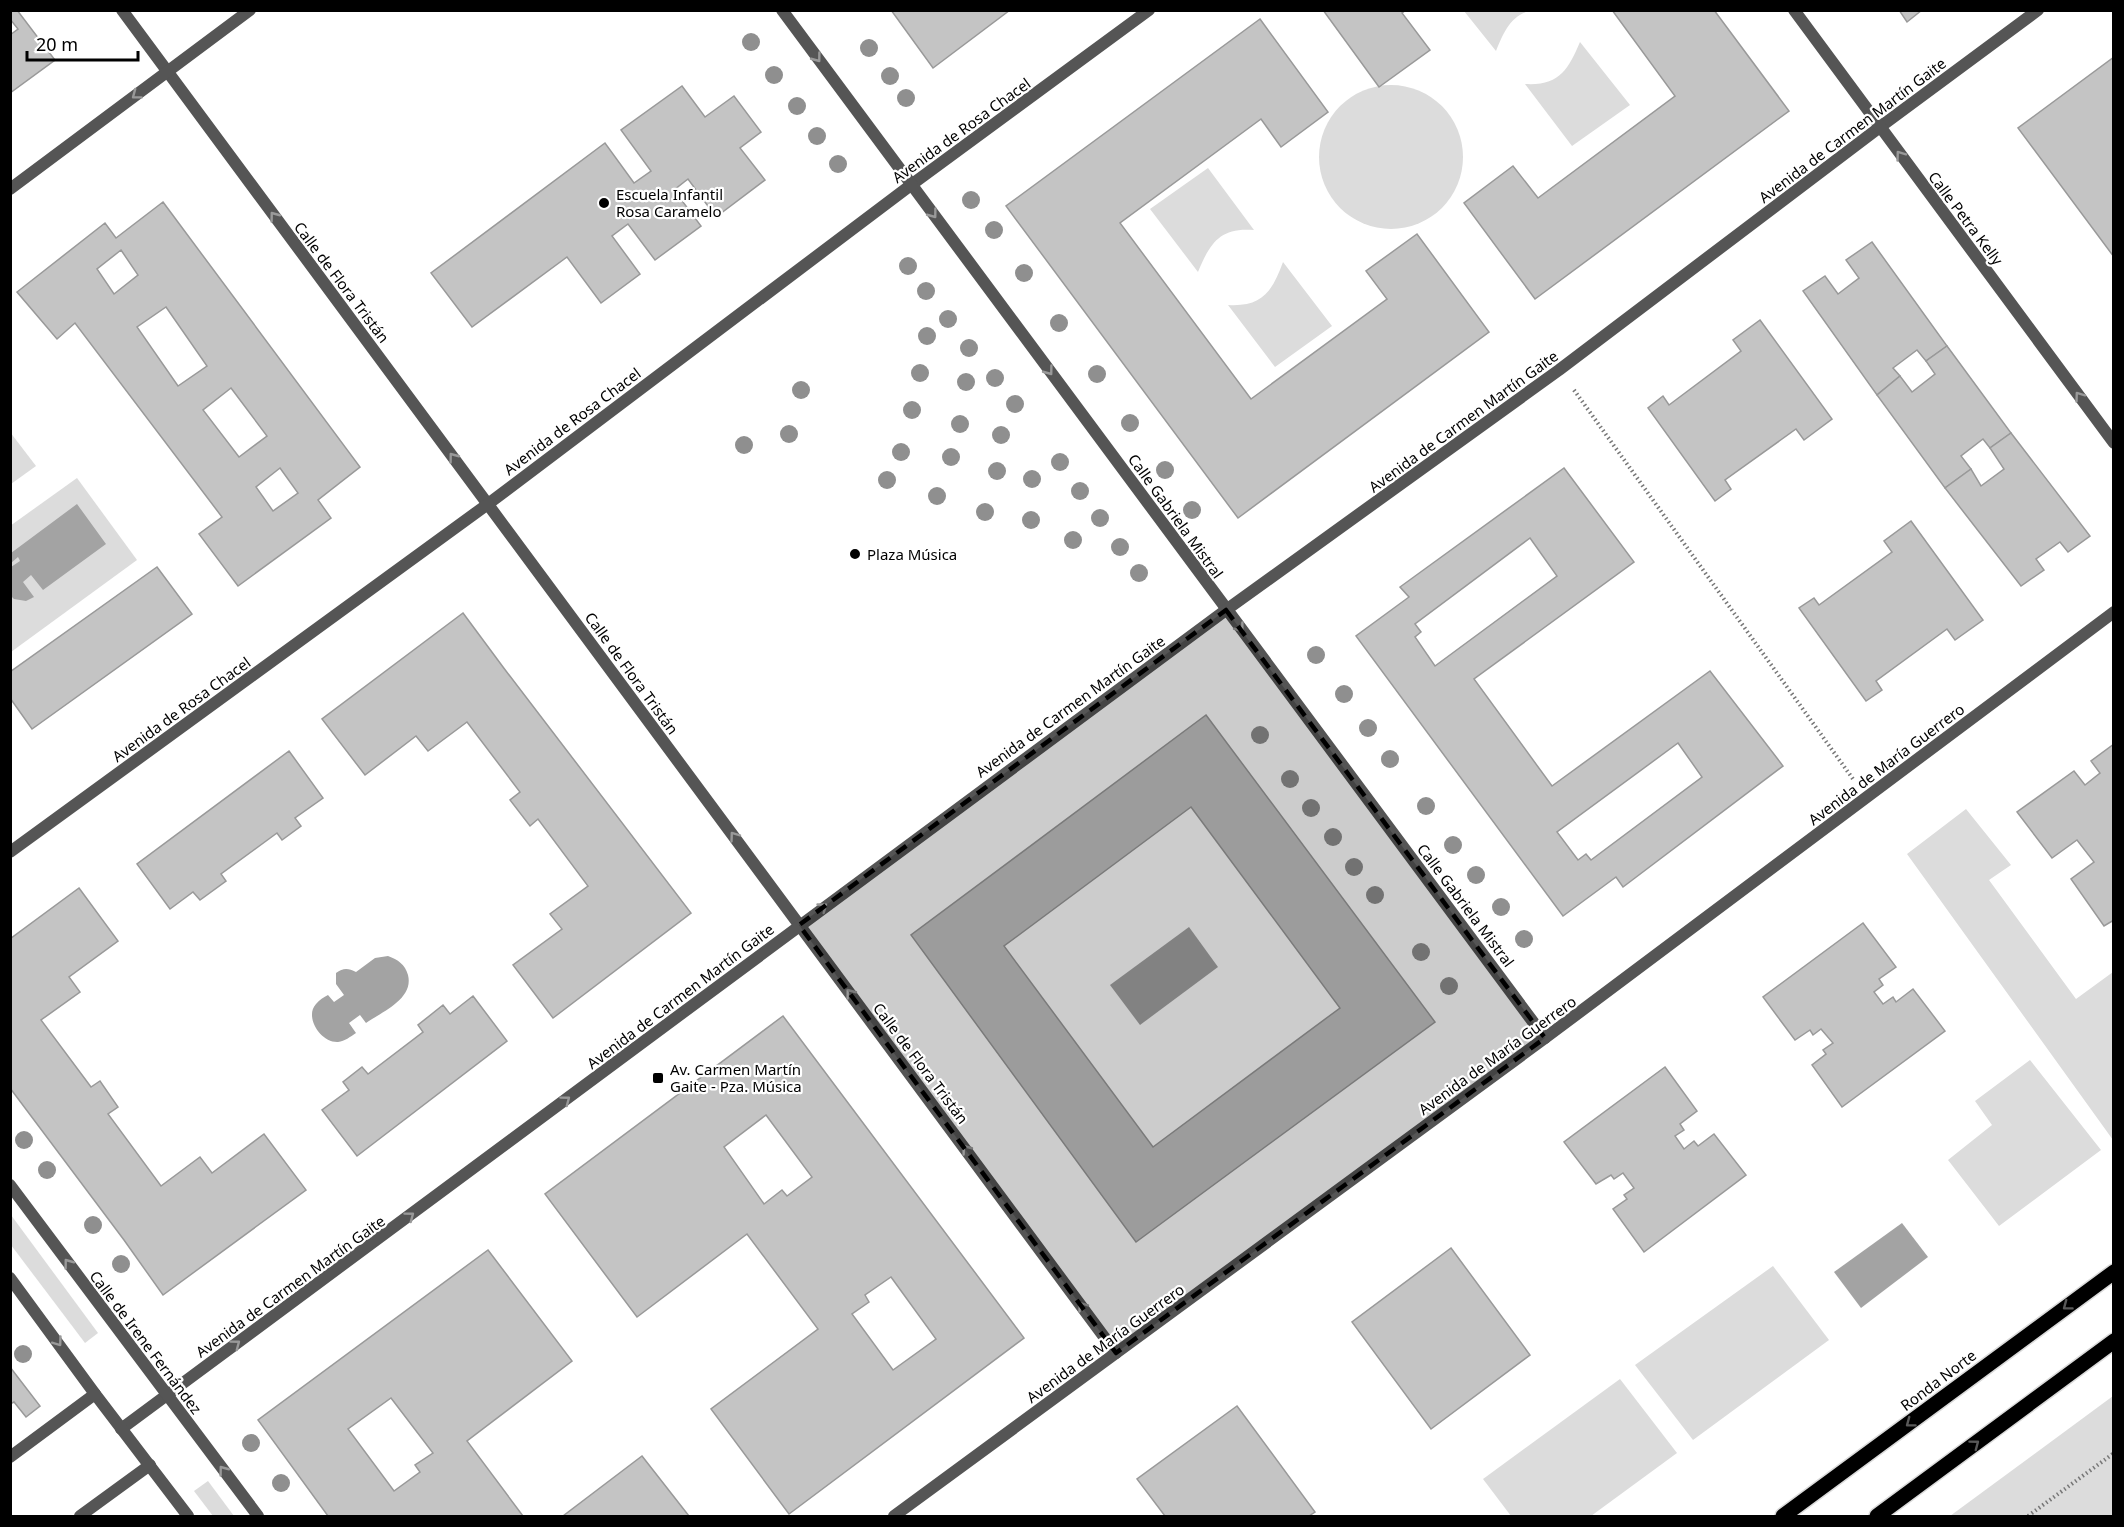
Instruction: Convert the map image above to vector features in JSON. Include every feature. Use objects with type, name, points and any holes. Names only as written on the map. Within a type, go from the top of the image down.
[{"type":"main road","name":"Ronda Norte","points":[[1783,1516],[2114,1272]]},
{"type":"main road","points":[[1877,1516],[2114,1341]]},
{"type":"street","name":"Calle de Flora Tristán","points":[[122,10],[1116,1353]]},
{"type":"street","points":[[10,189],[250,10]]},
{"type":"street","name":"Calle Gabriela Mistral","points":[[782,10],[1545,1038]]},
{"type":"street","name":"Avenida de Rosa Chacel","points":[[10,852],[488,504],[911,185],[1149,10]]},
{"type":"street","name":"Calle Petra Kelly","points":[[1794,10],[2114,443]]},
{"type":"street","name":"Avenida de Carmen Martín Gaite","points":[[121,1429],[1226,610],[1560,370],[2038,10]]},
{"type":"street","name":"Avenida de María Guerrero","points":[[894,1516],[1545,1038],[2114,612]]},
{"type":"street","name":"Calle de Irene Fernández","points":[[10,1185],[258,1516]]},
{"type":"street","points":[[10,1278],[188,1516]]},
{"type":"street","points":[[10,1457],[95,1394]]},
{"type":"street","points":[[80,1516],[150,1465]]},
{"type":"path","points":[[1560,370],[1866,797]]},
{"type":"path","points":[[2028,1516],[2114,1453]]},
{"type":"highlighted area","points":[[1226,610],[1545,1038],[1116,1353],[799,925]]},
{"type":"shaded area","points":[[1464,11],[1529,11],[1522,13],[1512,21],[1496,51]]},
{"type":"shaded area","points":[[1580,42],[1630,105],[1572,146],[1525,84],[1546,82],[1561,74],[1571,61]]},
{"type":"shaded area","points":[[1391,85],[1418,91],[1431,97],[1442,106],[1451,117],[1457,130],[1463,157],[1457,184],[1451,197],[1442,208],[1431,217],[1418,223],[1391,229],[1364,223],[1351,217],[1340,208],[1331,197],[1325,184],[1319,157],[1325,130],[1331,117],[1340,106],[1351,97],[1364,91]]},
{"type":"shaded area","points":[[1208,168],[1254,230],[1233,231],[1218,239],[1207,253],[1198,272],[1150,209]]},
{"type":"shaded area","points":[[1283,262],[1332,326],[1275,367],[1228,305],[1249,303],[1264,296],[1275,282]]},
{"type":"shaded area","points":[[10,432],[36,466],[11,484],[10,484]]},
{"type":"shaded area","points":[[77,478],[137,560],[11,652],[10,526]]},
{"type":"shaded area","points":[[77,504],[106,544],[43,590],[31,575],[23,582],[34,597],[26,601],[14,599],[11,596],[11,567],[20,561],[18,557],[11,563],[11,553]]},
{"type":"shaded area","points":[[1966,809],[2011,865],[1989,880],[2076,999],[2113,972],[2113,1140],[1907,854]]},
{"type":"shaded area","points":[[1189,927],[1218,967],[1140,1025],[1110,985]]},
{"type":"shaded area","points":[[388,956],[401,963],[408,975],[409,984],[402,998],[366,1023],[360,1015],[349,1023],[356,1033],[343,1041],[332,1041],[320,1034],[312,1016],[316,1004],[328,995],[334,1002],[344,995],[336,984],[336,973],[346,969],[356,972],[375,958]]},
{"type":"shaded area","points":[[2030,1060],[2101,1150],[1999,1226],[1948,1160],[1992,1125],[1975,1101]]},
{"type":"shaded area","points":[[11,1215],[98,1333],[85,1343],[11,1245]]},
{"type":"shaded area","points":[[1902,1223],[1928,1257],[1861,1308],[1834,1272]]},
{"type":"shaded area","points":[[1773,1266],[1829,1340],[1693,1440],[1635,1365]]},
{"type":"shaded area","points":[[1620,1379],[1677,1453],[1591,1516],[1511,1516],[1483,1479]]},
{"type":"shaded area","points":[[2113,1396],[2113,1516],[1950,1516]]},
{"type":"shaded area","points":[[208,1481],[234,1516],[213,1516],[194,1491]]},
{"type":"building","points":[[10,10],[17,10],[55,60],[10,93],[10,35],[18,29],[10,19]]},
{"type":"building","points":[[891,10],[1010,10],[933,68]]},
{"type":"building","points":[[1323,10],[1406,10],[1402,13],[1430,50],[1379,87]]},
{"type":"building","points":[[1612,10],[1714,10],[1789,111],[1535,299],[1464,203],[1513,166],[1538,198],[1675,96]]},
{"type":"building","points":[[1899,10],[1922,10],[1907,22]]},
{"type":"building","points":[[1260,19],[1328,112],[1281,147],[1261,119],[1120,223],[1251,399],[1387,299],[1366,271],[1417,234],[1489,332],[1238,518],[1006,206]]},
{"type":"building","points":[[2114,57],[2113,145],[2114,257],[2018,128]]},
{"type":"building","name":"Escuela Infantil Rosa Caramelo","points":[[682,86],[705,117],[734,96],[761,132],[740,148],[765,180],[716,217],[688,179],[674,190],[701,226],[655,260],[628,224],[612,236],[640,274],[601,303],[567,257],[472,327],[431,273],[605,143],[634,183],[651,171],[621,130]]},
{"type":"building","points":[[163,202],[360,467],[318,500],[331,518],[238,586],[199,534],[222,517],[75,323],[57,339],[17,292],[105,223],[116,238]],"holes":[[[121,250],[138,275],[114,294],[97,269]],[[166,307],[207,366],[178,386],[137,327]],[[231,388],[267,436],[239,457],[203,410]],[[280,468],[298,493],[273,511],[256,487]]]},
{"type":"building","points":[[1872,242],[1947,346],[1926,361],[1917,350],[1893,368],[1900,376],[1877,395],[1803,291],[1825,276],[1838,294],[1859,278],[1846,260]]},
{"type":"building","points":[[1760,320],[1832,419],[1804,440],[1796,429],[1725,480],[1731,489],[1715,501],[1648,408],[1663,396],[1669,405],[1741,351],[1733,340]]},
{"type":"building","points":[[1947,346],[2011,433],[1990,448],[1983,439],[1961,456],[1971,469],[1945,488],[1877,395],[1900,376],[1912,392],[1935,374],[1926,361]]},
{"type":"building","points":[[2011,433],[2090,536],[2068,552],[2060,542],[2036,559],[2044,570],[2021,586],[1945,488],[1971,469],[1981,486],[2004,469],[1990,448]]},
{"type":"building","points":[[1564,468],[1634,562],[1474,679],[1552,786],[1710,671],[1783,766],[1623,887],[1616,877],[1563,916],[1356,636],[1409,597],[1400,587]],"holes":[[[1530,538],[1557,576],[1435,666],[1415,637],[1421,632],[1415,624]],[[1678,743],[1702,777],[1591,860],[1586,854],[1578,860],[1557,832]]]},
{"type":"building","points":[[1911,521],[1983,620],[1955,640],[1947,629],[1876,681],[1882,690],[1866,701],[1799,608],[1814,598],[1819,605],[1892,552],[1884,541]]},
{"type":"building","points":[[157,567],[192,614],[32,729],[10,698],[10,672]]},
{"type":"building","points":[[463,613],[691,913],[553,1018],[513,965],[562,929],[550,914],[588,886],[538,819],[530,826],[510,800],[520,792],[467,722],[428,751],[416,736],[365,775],[322,719]]},
{"type":"building","points":[[1206,715],[1435,1022],[1136,1242],[911,935]],"holes":[[[1191,807],[1340,1008],[1153,1147],[1004,946]]]},
{"type":"building","points":[[2114,744],[2114,920],[2104,926],[2071,879],[2094,862],[2077,840],[2052,858],[2017,812],[2074,771],[2085,785],[2100,773],[2091,761]]},
{"type":"building","points":[[289,751],[323,798],[295,818],[301,826],[282,840],[277,833],[221,874],[226,881],[200,900],[193,892],[170,909],[137,864]]},
{"type":"building","points":[[79,888],[118,941],[69,977],[80,992],[41,1020],[91,1087],[100,1081],[118,1107],[108,1114],[161,1186],[200,1157],[212,1173],[264,1134],[306,1190],[163,1295],[10,1088],[10,939]]},
{"type":"building","points":[[1863,923],[1896,967],[1879,979],[1883,985],[1874,992],[1883,1004],[1893,997],[1896,1002],[1913,989],[1945,1031],[1842,1107],[1812,1065],[1826,1054],[1823,1050],[1833,1043],[1821,1029],[1813,1035],[1810,1030],[1795,1040],[1763,997]]},
{"type":"building","points":[[473,996],[507,1041],[357,1156],[322,1110],[349,1090],[343,1082],[362,1067],[368,1074],[423,1032],[418,1025],[443,1005],[450,1014]]},
{"type":"building","points":[[783,1016],[1024,1338],[789,1514],[711,1409],[818,1329],[747,1234],[637,1317],[545,1194]],"holes":[[[766,1115],[812,1177],[787,1196],[782,1190],[764,1204],[724,1147]],[[891,1277],[936,1339],[893,1370],[852,1314],[869,1302],[865,1295]]]},
{"type":"building","points":[[1665,1067],[1697,1111],[1680,1124],[1684,1130],[1675,1136],[1684,1149],[1694,1141],[1698,1146],[1714,1134],[1746,1175],[1644,1252],[1613,1209],[1627,1199],[1624,1195],[1634,1188],[1623,1173],[1614,1179],[1611,1175],[1596,1184],[1564,1142]]},
{"type":"building","points":[[1451,1248],[1530,1355],[1431,1429],[1352,1322]]},
{"type":"building","points":[[488,1250],[572,1361],[467,1441],[523,1516],[328,1516],[258,1420]],"holes":[[[391,1398],[433,1453],[415,1465],[420,1472],[394,1491],[348,1429]]]},
{"type":"building","points":[[10,1367],[40,1406],[26,1417],[14,1402],[10,1404]]},
{"type":"building","points":[[1237,1406],[1315,1512],[1309,1516],[1165,1516],[1137,1479]]},
{"type":"building","points":[[642,1456],[689,1516],[563,1516]]},
{"type":"place","name":"Escuela Infantil Rosa Caramelo","points":[[604,203]]},
{"type":"place","name":"Plaza Música","points":[[855,554]]},
{"type":"place","name":"Av. Carmen Martín Gaite - Pza. Música","points":[[658,1078]]}]
